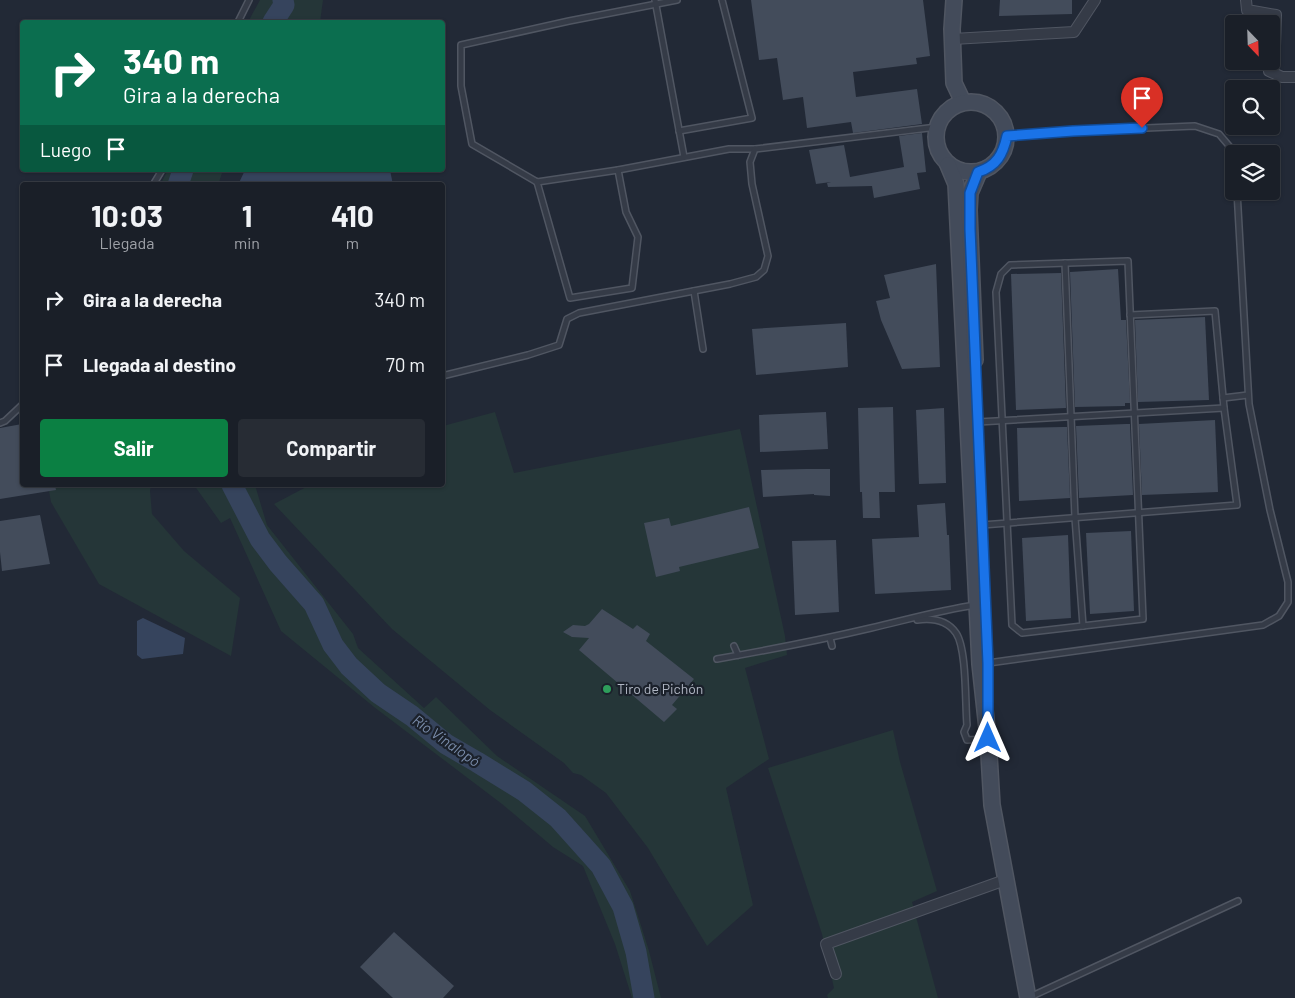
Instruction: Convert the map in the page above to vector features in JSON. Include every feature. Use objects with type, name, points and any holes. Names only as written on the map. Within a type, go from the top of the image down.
[{"type":"main road","points":[[954,0],[954,82],[963,102]]},
{"type":"main road","points":[[948,164],[963,171],[978,172],[994,164],[1000,157],[1004,150],[1007,136],[1005,125],[990,106],[974,101],[963,102],[946,111],[937,127],[935,135],[937,148],[948,164],[956,184],[977,605],[984,663]]},
{"type":"main road","points":[[978,172],[970,193],[969,210],[982,525],[984,663],[992,805],[1028,998]]},
{"type":"street","points":[[953,38],[1074,32],[1095,0]]},
{"type":"street","points":[[1246,0],[1247,10],[1276,15]]},
{"type":"street","points":[[1268,70],[1282,77],[1295,78]]},
{"type":"street","points":[[836,974],[826,944],[1006,880]]},
{"type":"lane","points":[[239,20],[249,0]]},
{"type":"lane","points":[[677,0],[656,2],[461,45],[461,86],[472,144],[538,182],[618,170],[729,149],[755,149],[937,127]]},
{"type":"lane","points":[[680,131],[752,118],[722,0]]},
{"type":"lane","points":[[656,2],[684,157]]},
{"type":"lane","points":[[1007,136],[1195,126],[1219,134],[1228,145]]},
{"type":"lane","points":[[445,375],[528,355],[559,345],[567,319],[579,314],[756,277],[764,270],[768,256],[752,184],[750,162],[755,149]]},
{"type":"lane","points":[[538,182],[570,298],[632,288],[638,237],[626,212],[618,170]]},
{"type":"lane","points":[[984,663],[1263,625],[1279,616],[1288,602],[1288,582],[1270,510],[1248,395],[1237,200]]},
{"type":"lane","points":[[1128,261],[1130,315],[1143,619],[1022,633],[1012,625],[996,292],[1001,274],[1010,265],[1128,261]]},
{"type":"lane","points":[[1065,264],[1075,518],[1083,626]]},
{"type":"lane","points":[[694,291],[703,349]]},
{"type":"lane","points":[[982,525],[1237,506],[1224,408],[1215,311],[1130,315]]},
{"type":"lane","points":[[1223,398],[1248,395]]},
{"type":"lane","points":[[0,423],[5,421],[20,407]]},
{"type":"lane","points":[[978,422],[1224,408]]},
{"type":"lane","points":[[717,659],[830,638],[949,609],[977,605]]},
{"type":"lane","points":[[894,623],[927,619],[939,620],[956,632],[961,645],[967,726],[964,732],[967,740],[988,738]]},
{"type":"lane","points":[[830,638],[832,646]]},
{"type":"lane","points":[[734,646],[738,656]]},
{"type":"lane","points":[[1028,998],[1238,901]]},
{"type":"shaded area","points":[[260,0],[323,0],[320,20],[249,20]]},
{"type":"shaded area","points":[[167,172],[222,172],[219,182],[162,182]]},
{"type":"shaded area","name":"Tiro de Pichón","points":[[495,412],[514,473],[740,429],[785,636],[787,655],[745,668],[769,759],[726,788],[753,905],[707,946],[648,848],[606,793],[581,775],[573,773],[564,763],[490,710],[392,629],[274,504],[306,487],[445,487],[445,425]]},
{"type":"shaded area","points":[[48,487],[151,487],[152,514],[184,551],[240,598],[231,656],[99,584],[51,502]]},
{"type":"shaded area","points":[[195,487],[256,487],[267,525],[353,634],[358,648],[424,708],[436,697],[497,756],[585,816],[630,891],[649,951],[661,998],[632,998],[615,944],[583,866],[553,847],[502,804],[374,707],[281,631],[230,518],[221,523]]},
{"type":"shaded area","points":[[893,730],[900,762],[937,891],[912,902],[938,998],[828,998],[827,995],[834,988],[822,934],[768,768]]},
{"type":"water","points":[[244,172],[390,172],[392,182],[239,182]]},
{"type":"water","points":[[143,618],[185,638],[183,654],[142,659],[137,655],[137,621]]},
{"type":"building","points":[[751,0],[923,0],[930,56],[916,58],[917,64],[853,72],[856,97],[917,89],[922,124],[853,133],[851,122],[807,128],[803,97],[783,100],[777,58],[759,60]]},
{"type":"building","points":[[1000,0],[1072,0],[1072,14],[999,16]]},
{"type":"building","points":[[922,133],[926,172],[917,173],[920,189],[874,198],[872,186],[828,187],[827,183],[831,182],[816,184],[809,150],[844,145],[850,177],[904,167],[899,136]]},
{"type":"building","points":[[936,264],[940,367],[902,369],[881,320],[876,301],[890,298],[884,275]]},
{"type":"building","points":[[1118,269],[1121,320],[1126,320],[1130,403],[1125,403],[1125,406],[1075,407],[1070,272]]},
{"type":"building","points":[[1061,273],[1066,408],[1016,410],[1011,274]]},
{"type":"building","points":[[1205,317],[1209,400],[1138,402],[1135,320]]},
{"type":"building","points":[[846,323],[848,367],[756,375],[752,329]]},
{"type":"building","points":[[893,407],[895,492],[879,492],[880,518],[863,518],[862,492],[860,492],[858,408]]},
{"type":"building","points":[[944,408],[946,483],[919,484],[916,410]]},
{"type":"building","points":[[826,412],[828,449],[760,452],[759,415]]},
{"type":"building","points":[[1215,420],[1218,492],[1142,495],[1139,424]]},
{"type":"building","points":[[20,424],[20,487],[55,487],[56,490],[0,499],[0,428]]},
{"type":"building","points":[[1130,424],[1133,495],[1079,498],[1076,426]]},
{"type":"building","points":[[1067,427],[1070,498],[1019,501],[1017,428]]},
{"type":"building","points":[[830,469],[830,496],[814,494],[763,497],[761,470]]},
{"type":"building","points":[[945,503],[947,535],[949,535],[951,590],[875,594],[872,539],[919,537],[917,505]]},
{"type":"building","points":[[749,507],[759,548],[679,567],[680,571],[656,577],[644,523],[669,518],[671,526]]},
{"type":"building","points":[[40,515],[50,564],[2,571],[0,521]]},
{"type":"building","points":[[1131,531],[1134,611],[1090,614],[1086,533]]},
{"type":"building","points":[[1068,535],[1071,618],[1026,621],[1022,538]]},
{"type":"building","points":[[836,540],[839,612],[795,615],[792,541]]},
{"type":"building","points":[[602,609],[633,629],[637,625],[650,634],[646,641],[694,679],[672,705],[677,709],[664,722],[579,650],[589,638],[572,637],[563,632],[573,625],[585,626],[589,624]]},
{"type":"building","points":[[394,932],[454,986],[443,998],[393,998],[360,967]]},
{"type":"waterway","name":"Río Vinalopó","points":[[274,20],[284,5],[283,0]]},
{"type":"waterway","name":"Río Vinalopó","points":[[179,182],[182,172]]},
{"type":"waterway","name":"Río Vinalopó","points":[[233,487],[260,539],[314,604],[333,645],[349,666],[378,693],[412,716],[446,744],[524,791],[558,818],[601,866],[623,907],[636,952],[644,998]]},
{"type":"place","name":"Tiro de Pichón","points":[[607,689]]},
{"type":"route","points":[[988,738],[988,663],[969,210],[970,193],[978,172],[994,164],[1000,157],[1004,150],[1007,136],[1142,128]]}]
